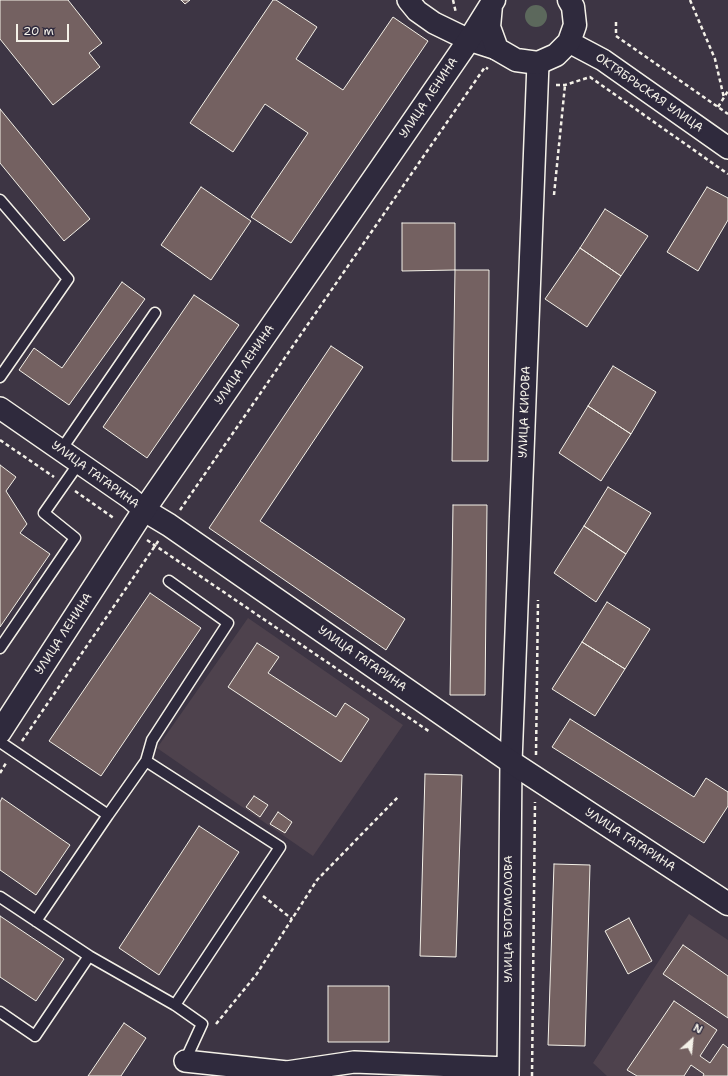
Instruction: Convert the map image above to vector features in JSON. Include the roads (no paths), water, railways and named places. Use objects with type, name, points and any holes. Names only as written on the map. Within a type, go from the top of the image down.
[{"type":"main road","points":[[492,3],[489,27],[497,49],[516,60],[538,63],[556,56],[569,42],[575,25],[577,2]]},
{"type":"main road","name":"УЛИЦА ЛЕНИНА","points":[[0,732],[144,510],[469,40],[492,3]]},
{"type":"main road","name":"УЛИЦА ГАГАРИНА","points":[[144,510],[169,525],[510,762],[728,904]]},
{"type":"street","points":[[408,0],[417,11],[434,24],[469,40],[497,49]]},
{"type":"street","name":"ОКТЯБРЬСКАЯ УЛИЦА","points":[[569,42],[603,60],[728,148]]},
{"type":"street","name":"УЛИЦА КИРОВА","points":[[510,762],[538,63]]},
{"type":"street","name":"УЛИЦА ГАГАРИНА","points":[[0,408],[130,498],[144,510]]},
{"type":"street","name":"УЛИЦА БОГОМОЛОВА","points":[[508,1072],[510,762]]},
{"type":"street","points":[[185,1061],[287,1072],[354,1062],[508,1072]]},
{"type":"lane","points":[[0,200],[68,278],[0,377]]},
{"type":"lane","points":[[61,450],[155,313]]},
{"type":"lane","points":[[0,648],[75,538],[44,513],[79,463]]},
{"type":"lane","points":[[36,920],[146,761],[152,740],[228,623],[169,581]]},
{"type":"lane","points":[[0,742],[108,815]]},
{"type":"lane","points":[[146,761],[280,847],[176,1005]]},
{"type":"lane","points":[[0,897],[89,956],[176,1005],[202,1024],[185,1061]]},
{"type":"lane","points":[[0,1012],[35,1036],[89,956]]}]
